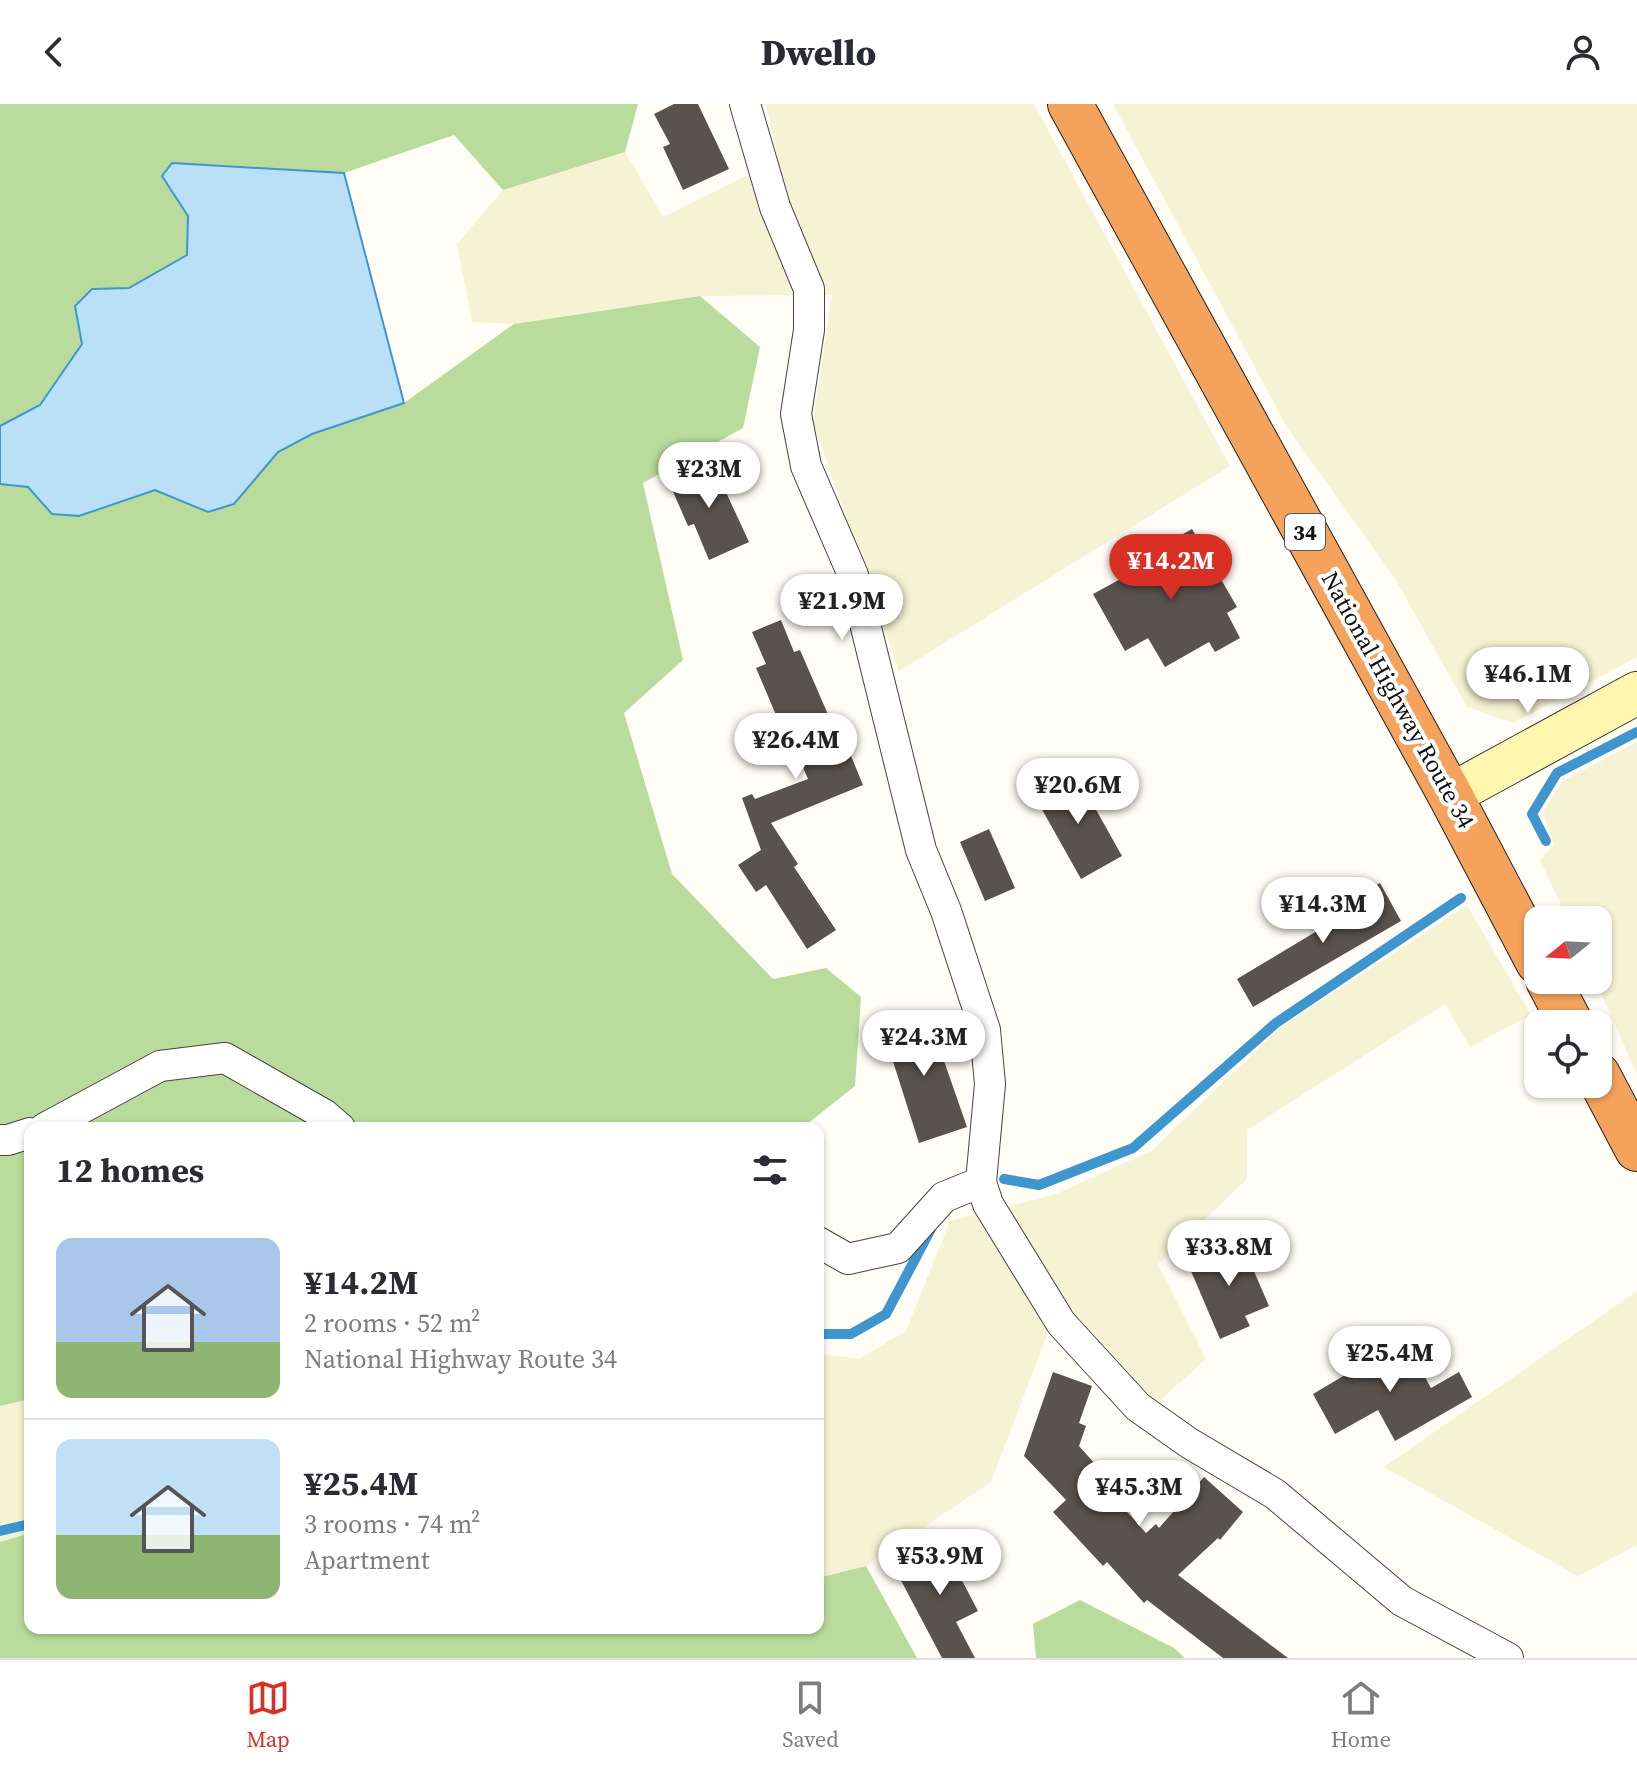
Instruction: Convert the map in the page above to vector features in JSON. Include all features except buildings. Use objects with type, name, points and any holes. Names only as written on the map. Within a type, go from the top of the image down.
[{"type":"highway","name":"National Highway Route 34","points":[[1070,104],[1524,935]]},
{"type":"highway","points":[[1610,1098],[1637,1149]]},
{"type":"street","points":[[745,104],[775,207],[809,289],[809,330],[796,414],[806,466],[853,575],[921,850],[946,911],[985,1030],[990,1084],[981,1182],[988,1204],[1061,1323],[1138,1407],[1189,1443],[1275,1494],[1402,1601],[1508,1658]]},
{"type":"street","points":[[1450,795],[1637,693]]},
{"type":"street","points":[[56,1122],[160,1066],[225,1058],[333,1122]]},
{"type":"street","points":[[0,1140],[24,1135]]},
{"type":"street","points":[[824,1245],[848,1259],[898,1248],[944,1197],[981,1182]]},
{"type":"shaded area","points":[[766,104],[1034,104],[1230,466],[899,671],[813,422],[832,295],[700,296],[514,324],[472,322],[457,244],[503,190],[625,152],[663,217],[778,160]]},
{"type":"shaded area","points":[[1113,104],[1637,104],[1637,657],[1513,723],[1467,707],[1394,577],[1287,427]]},
{"type":"shaded area","points":[[1637,742],[1637,1074],[1612,1018],[1612,1010],[1608,1010],[1601,994],[1612,994],[1612,906],[1561,906],[1540,860],[1554,845],[1543,812],[1562,781]]},
{"type":"shaded area","points":[[1467,905],[1528,1010],[1524,1010],[1524,1019],[1470,1047],[1445,1004],[1247,1130],[1247,1179],[1158,1264],[1206,1359],[1157,1403],[1061,1298],[991,1482],[866,1566],[824,1576],[824,1354],[859,1359],[906,1331],[950,1221],[1056,1194],[1151,1151],[1282,1026]]},
{"type":"shaded area","points":[[1637,1291],[1637,1545],[1578,1576],[1384,1467]]},
{"type":"shaded area","points":[[24,1400],[24,1535],[0,1542],[0,1406]]},
{"type":"green space","points":[[0,104],[638,104],[625,152],[503,190],[454,135],[344,173],[172,164],[162,176],[188,216],[188,255],[129,288],[92,290],[75,306],[82,344],[40,405],[0,426]]},
{"type":"green space","points":[[700,296],[760,347],[743,428],[643,483],[683,660],[624,713],[672,874],[773,979],[826,968],[861,997],[855,1086],[810,1122],[24,1122],[24,1400],[0,1406],[0,484],[28,487],[79,516],[155,490],[208,512],[234,504],[277,452],[312,434],[404,403],[514,324]]},
{"type":"green space","points":[[24,1535],[24,1634],[824,1634],[824,1576],[866,1566],[917,1658],[0,1658],[0,1542]]},
{"type":"green space","points":[[1080,1600],[1174,1648],[1185,1658],[1036,1658],[1033,1624]]},
{"type":"water","points":[[172,163],[344,173],[404,403],[312,434],[278,452],[234,504],[208,512],[155,490],[79,516],[52,514],[28,487],[0,484],[0,426],[40,405],[82,344],[75,306],[92,289],[129,288],[187,255],[188,216],[162,176]]},
{"type":"waterway","points":[[1546,841],[1532,814],[1557,773],[1637,732]]},
{"type":"waterway","points":[[1004,1179],[1039,1185],[1133,1148],[1276,1023],[1461,898]]},
{"type":"waterway","points":[[824,1334],[851,1334],[886,1314],[931,1229]]},
{"type":"waterway","points":[[0,1531],[24,1525]]}]
